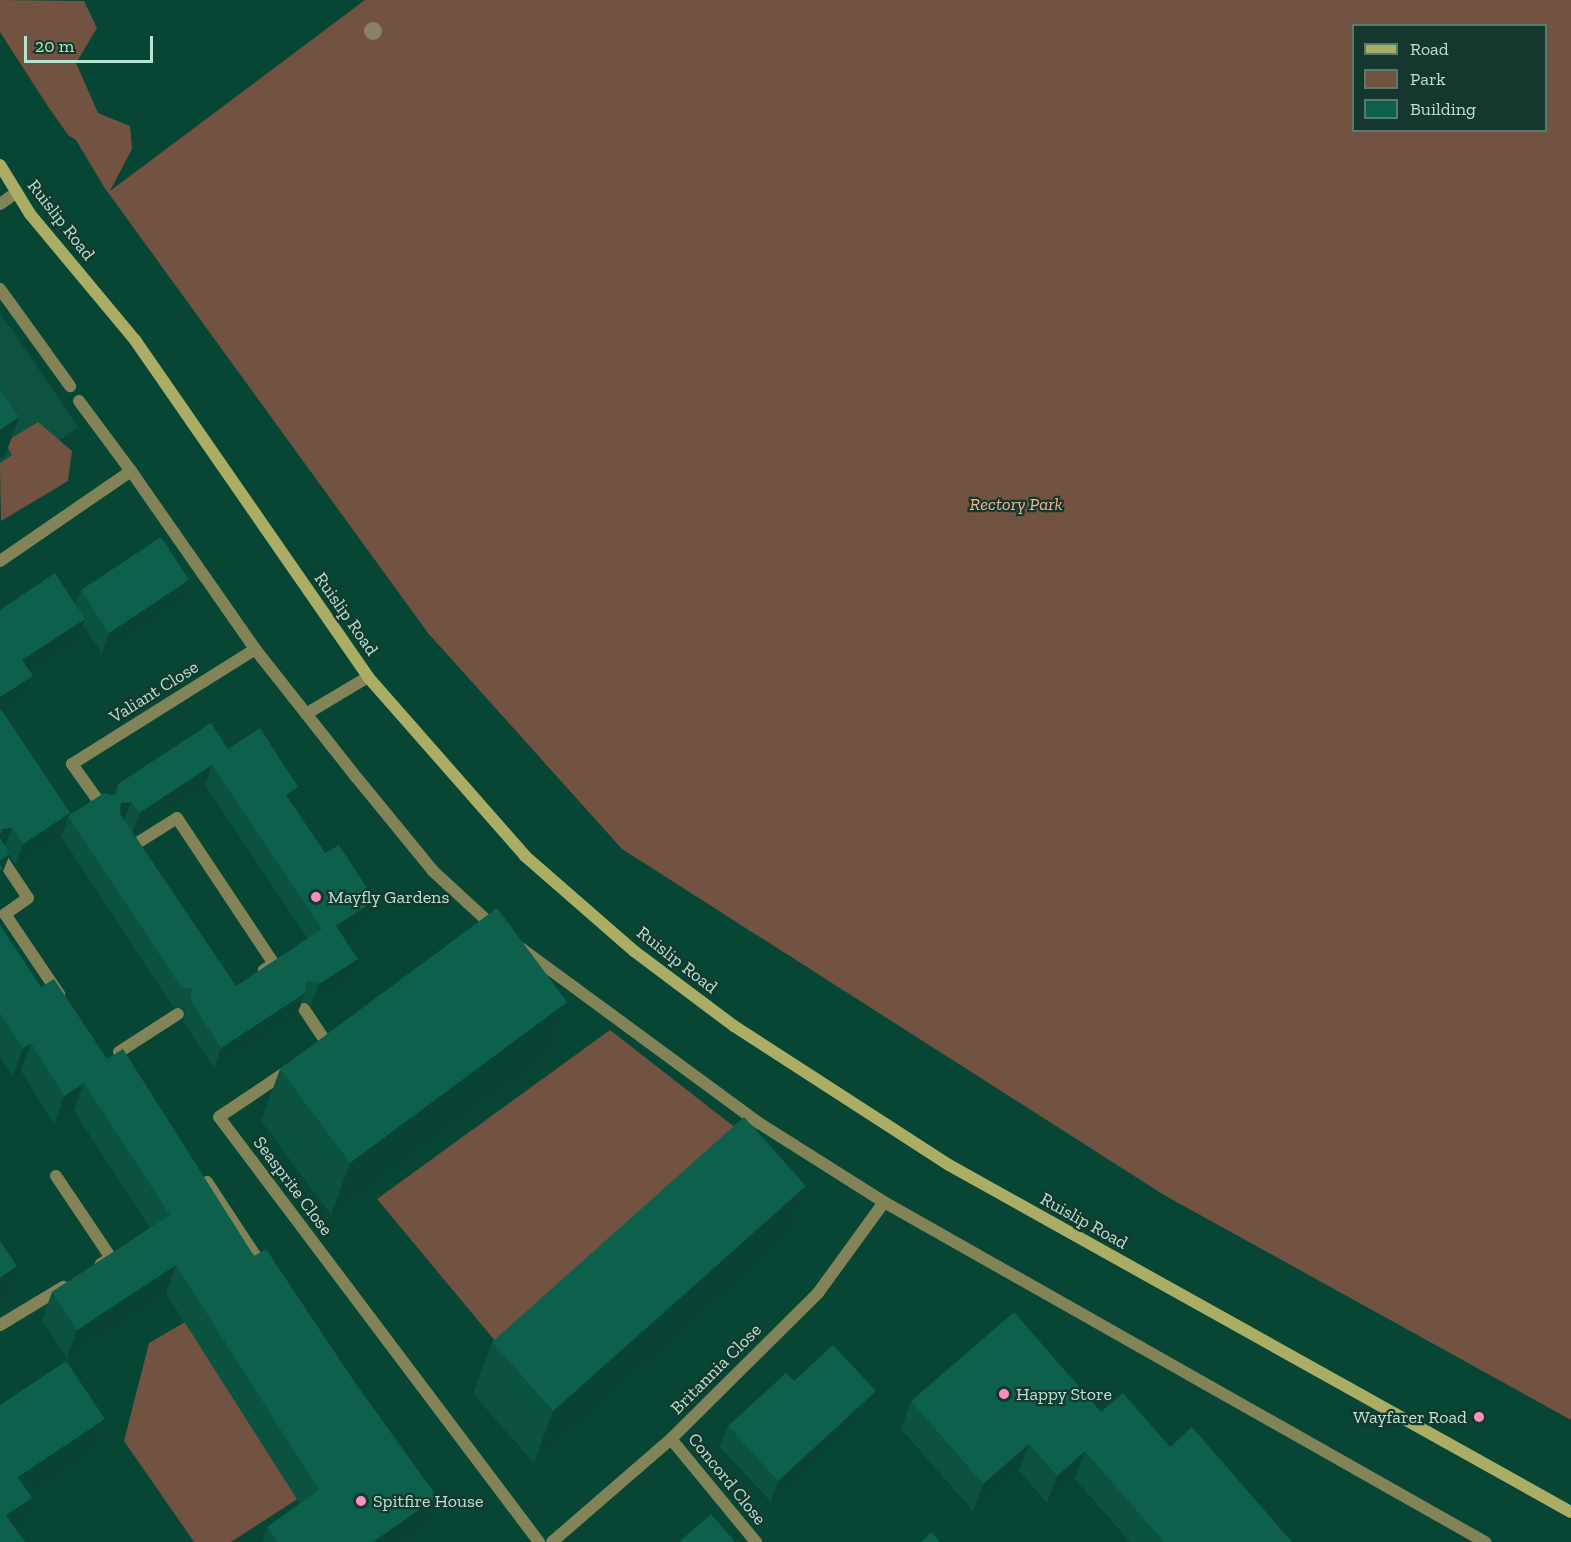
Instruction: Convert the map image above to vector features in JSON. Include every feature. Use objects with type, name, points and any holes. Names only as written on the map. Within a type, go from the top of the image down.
[{"type":"main road","name":"Ruislip Road","points":[[0,165],[16,193],[135,340],[368,677],[525,856],[634,951],[734,1026],[949,1165],[1571,1512]]},
{"type":"street","points":[[0,204],[16,193]]},
{"type":"street","points":[[0,289],[70,386]]},
{"type":"street","points":[[79,401],[131,471],[255,650],[434,871],[484,927],[759,1123],[884,1202],[1479,1540]]},
{"type":"street","points":[[0,561],[131,471]]},
{"type":"street","name":"Valiant Close","points":[[104,809],[72,764],[255,650]]},
{"type":"street","points":[[306,714],[368,677]]},
{"type":"street","points":[[141,861],[128,843],[177,818],[277,968],[255,976]]},
{"type":"street","points":[[0,856],[28,898],[5,914],[65,1002]]},
{"type":"street","points":[[304,1009],[328,1045]]},
{"type":"street","points":[[104,1061],[122,1057],[178,1014]]},
{"type":"street","name":"Seasprite Close","points":[[298,1065],[219,1117],[539,1542]]},
{"type":"street","points":[[198,1170],[257,1258]]},
{"type":"street","points":[[56,1176],[111,1258],[91,1270]]},
{"type":"street","name":"Britannia Close","points":[[552,1542],[671,1439],[826,1285],[884,1202]]},
{"type":"street","points":[[0,1325],[71,1282]]},
{"type":"street","name":"Concord Close","points":[[671,1439],[756,1542]]},
{"type":"shaded area","points":[[0,312],[78,427],[0,483]]},
{"type":"green space","name":"Rectory Park","points":[[0,0],[84,1],[97,28],[76,63],[98,113],[130,126],[132,149],[110,191],[365,0],[1571,0],[1571,1420],[1164,1195],[622,849],[428,633],[104,187],[76,140],[68,135],[0,32]]},
{"type":"green space","points":[[38,422],[72,451],[68,481],[1,521],[0,463],[12,455],[5,442]]},
{"type":"green space","points":[[610,1030],[737,1129],[496,1342],[377,1199]]},
{"type":"green space","points":[[185,1322],[299,1498],[231,1542],[194,1542],[124,1441],[149,1343]]},
{"type":"building","points":[[0,389],[19,417],[0,430]]},
{"type":"building","points":[[161,537],[189,580],[109,633],[81,590]]},
{"type":"building","points":[[55,573],[85,619],[22,660],[33,676],[0,697],[0,610]]},
{"type":"building","points":[[0,708],[70,813],[23,844],[12,828],[2,829],[0,835]]},
{"type":"building","name":"Mayfly Gardens","points":[[211,723],[228,749],[260,728],[298,787],[286,795],[325,853],[339,845],[375,900],[336,926],[358,959],[319,984],[307,981],[305,993],[221,1048],[190,1000],[192,989],[181,987],[68,816],[104,793],[116,796],[118,784]],"holes":[[[212,765],[322,929],[236,986],[120,814],[121,803],[131,802],[139,813]]]},
{"type":"building","points":[[0,838],[10,854],[0,860]]},
{"type":"building","points":[[497,908],[567,1002],[350,1163],[280,1069]]},
{"type":"building","points":[[0,925],[41,987],[54,979],[107,1059],[123,1049],[254,1256],[266,1249],[356,1384],[437,1497],[373,1542],[278,1542],[267,1527],[319,1490],[176,1265],[77,1330],[52,1292],[170,1215],[84,1083],[64,1096],[31,1043],[23,1048],[0,1013]]},
{"type":"building","points":[[744,1117],[806,1186],[553,1411],[492,1342]]},
{"type":"building","points":[[0,1241],[17,1266],[0,1278]]},
{"type":"building","points":[[1014,1312],[1101,1412],[1123,1393],[1170,1447],[1192,1427],[1292,1542],[1164,1542],[1085,1451],[1057,1476],[1029,1444],[983,1484],[911,1401]]},
{"type":"building","points":[[833,1345],[876,1391],[778,1481],[728,1426],[786,1373],[794,1381]]},
{"type":"building","points":[[66,1361],[105,1419],[18,1477],[32,1498],[6,1515],[25,1542],[0,1542],[0,1405]]},
{"type":"building","points":[[711,1514],[735,1542],[679,1542]]},
{"type":"building","points":[[931,1532],[940,1542],[921,1542]]},
{"type":"place","name":"Mayfly Gardens","points":[[316,897]]},
{"type":"place","name":"Happy Store","points":[[1004,1394]]},
{"type":"place","name":"Wayfarer Road","points":[[1479,1417]]},
{"type":"place","name":"Spitfire House","points":[[361,1501]]}]
